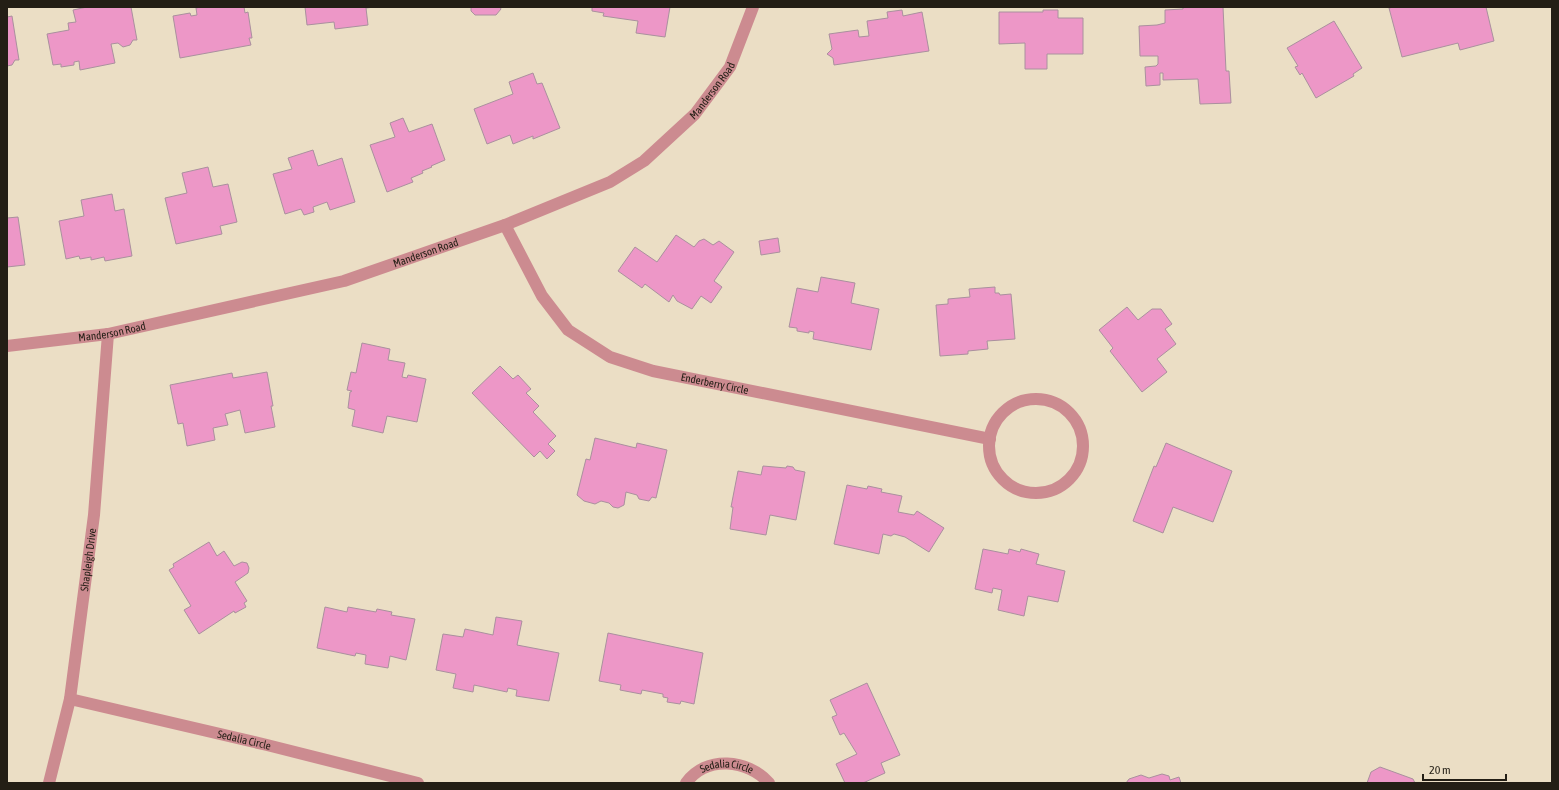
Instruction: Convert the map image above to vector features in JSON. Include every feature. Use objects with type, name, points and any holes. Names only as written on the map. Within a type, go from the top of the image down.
[{"type":"street","name":"Manderson Road","points":[[7,346],[108,334],[344,281],[505,225],[610,182],[644,162],[695,114],[730,67],[754,7]]},
{"type":"street","name":"Enderberry Circle","points":[[505,225],[542,296],[568,330],[610,358],[653,371],[990,439]]},
{"type":"street","name":"Shapleigh Drive","points":[[48,783],[70,699],[94,515],[108,334]]},
{"type":"street","points":[[1044,399],[1056,403],[1067,410],[1075,418],[1081,429],[1084,442],[1083,454],[1080,466],[1064,485],[1047,492],[1029,493],[1012,487],[998,474],[992,464],[989,451],[990,439],[993,427],[999,416],[1009,408],[1026,400],[1044,399]]},
{"type":"street","name":"Sedalia Circle","points":[[70,699],[267,745],[418,783]]},
{"type":"street","name":"Sedalia Circle","points":[[686,783],[700,770],[716,764],[732,763],[748,767],[762,776],[769,783]]},
{"type":"building","points":[[87,7],[131,7],[137,40],[133,40],[130,45],[123,47],[118,43],[111,44],[115,63],[80,70],[79,61],[74,62],[74,65],[61,67],[61,64],[53,65],[47,34],[69,30],[68,23],[76,22],[73,10]]},
{"type":"building","points":[[244,7],[245,13],[248,12],[252,38],[249,38],[251,45],[180,58],[173,16],[190,13],[191,16],[197,15],[196,8]]},
{"type":"building","points":[[305,7],[374,7],[366,8],[368,25],[335,29],[334,22],[307,25]]},
{"type":"building","points":[[471,7],[500,7],[501,9],[496,15],[475,15],[471,11]]},
{"type":"building","points":[[592,7],[670,7],[665,37],[636,33],[638,21],[603,16],[604,13],[592,11]]},
{"type":"building","points":[[1183,7],[1223,7],[1226,71],[1229,71],[1231,103],[1200,104],[1198,79],[1163,80],[1163,73],[1160,73],[1160,85],[1146,86],[1145,67],[1156,66],[1158,64],[1158,56],[1140,56],[1139,26],[1165,23],[1165,10],[1183,9]]},
{"type":"building","points":[[1486,7],[1494,41],[1460,50],[1458,43],[1402,57],[1389,8]]},
{"type":"building","points":[[902,10],[903,16],[922,12],[929,51],[834,65],[833,58],[827,54],[832,49],[829,34],[858,30],[859,37],[869,36],[867,21],[888,18],[887,12]]},
{"type":"building","points":[[1043,10],[1058,10],[1058,18],[1083,18],[1083,54],[1047,54],[1047,69],[1025,69],[1025,43],[999,44],[999,12],[1043,12]]},
{"type":"building","points":[[12,16],[19,60],[15,60],[12,65],[7,66],[7,17]]},
{"type":"building","points":[[1334,21],[1362,68],[1353,74],[1354,76],[1316,98],[1302,73],[1300,75],[1295,67],[1298,66],[1287,48]]},
{"type":"building","points":[[533,73],[537,84],[542,83],[560,128],[533,139],[533,136],[513,144],[510,135],[487,144],[474,109],[513,94],[509,82]]},
{"type":"building","points":[[403,118],[409,132],[432,124],[445,160],[431,166],[432,167],[422,171],[423,173],[411,178],[413,182],[387,192],[370,145],[395,137],[390,123]]},
{"type":"building","points":[[313,150],[318,166],[342,158],[355,202],[330,210],[327,202],[313,207],[314,212],[304,215],[301,209],[285,214],[273,174],[292,169],[288,158]]},
{"type":"building","points":[[208,167],[213,187],[228,184],[237,222],[220,226],[222,234],[176,244],[165,198],[187,193],[182,173]]},
{"type":"building","points":[[112,194],[115,211],[124,209],[132,256],[105,261],[104,257],[91,260],[91,257],[80,259],[79,256],[66,259],[59,221],[84,216],[81,200]]},
{"type":"building","points":[[18,217],[25,265],[7,267],[7,218]]},
{"type":"building","points":[[676,235],[694,247],[699,241],[704,239],[713,245],[719,241],[734,252],[714,281],[722,287],[711,303],[701,296],[692,309],[677,301],[673,295],[669,302],[645,284],[642,288],[618,271],[635,247],[657,262]]},
{"type":"building","points":[[778,238],[780,252],[761,255],[759,241]]},
{"type":"building","points":[[821,277],[855,283],[851,303],[879,309],[871,350],[813,339],[814,332],[809,331],[809,333],[797,331],[797,328],[789,327],[797,288],[818,292]]},
{"type":"building","points":[[995,287],[995,293],[999,293],[1000,295],[1011,294],[1015,339],[987,341],[988,349],[968,351],[968,354],[940,356],[936,305],[948,304],[948,299],[970,297],[969,289]]},
{"type":"building","points":[[1127,307],[1138,320],[1152,309],[1161,309],[1172,324],[1165,329],[1176,344],[1157,359],[1167,372],[1142,392],[1110,351],[1113,348],[1099,330]]},
{"type":"building","points":[[362,343],[390,349],[388,360],[405,363],[402,377],[407,378],[408,375],[426,379],[417,422],[387,416],[383,433],[352,426],[355,410],[348,408],[350,392],[352,391],[347,390],[351,372],[356,373]]},
{"type":"building","points":[[500,366],[513,379],[518,375],[531,389],[526,393],[539,406],[533,412],[556,436],[548,444],[555,451],[547,459],[540,451],[534,457],[472,393]]},
{"type":"building","points":[[267,372],[275,427],[245,433],[240,410],[225,414],[228,425],[213,428],[215,440],[187,446],[183,423],[178,424],[170,385],[232,373],[233,378]]},
{"type":"building","points":[[595,438],[636,448],[637,443],[667,450],[656,498],[652,497],[649,501],[639,499],[637,495],[626,492],[624,505],[618,508],[601,501],[595,504],[584,501],[577,495],[586,459],[590,460]]},
{"type":"building","points":[[1166,443],[1232,471],[1213,522],[1173,507],[1163,533],[1133,521],[1154,466],[1156,467]]},
{"type":"building","points":[[763,466],[786,468],[787,466],[793,467],[795,470],[805,472],[796,520],[770,515],[766,535],[730,529],[733,507],[731,507],[738,471],[761,475]]},
{"type":"building","points":[[847,485],[867,489],[868,486],[882,489],[881,492],[902,496],[898,512],[914,515],[917,511],[944,528],[929,552],[905,537],[894,534],[891,536],[883,534],[879,554],[834,544]]},
{"type":"building","points":[[209,542],[217,556],[224,551],[234,566],[242,562],[247,563],[249,568],[248,573],[235,582],[247,601],[244,603],[246,607],[235,613],[234,611],[199,634],[184,610],[191,606],[169,570],[174,567],[173,564]]},
{"type":"building","points":[[983,549],[1008,554],[1009,549],[1020,552],[1021,549],[1039,554],[1036,564],[1065,571],[1058,602],[1028,596],[1024,616],[998,610],[1002,590],[993,588],[992,593],[975,589]]},
{"type":"building","points":[[325,607],[347,612],[348,607],[376,612],[377,609],[392,612],[391,615],[415,619],[406,660],[390,656],[388,668],[365,664],[366,655],[356,653],[355,656],[317,648]]},
{"type":"building","points":[[496,617],[522,621],[517,645],[559,653],[549,701],[516,696],[517,690],[508,688],[507,692],[474,685],[473,692],[453,688],[456,674],[436,670],[443,634],[463,637],[465,629],[493,635]]},
{"type":"building","points":[[608,633],[703,653],[694,704],[681,701],[680,704],[667,702],[668,698],[663,697],[663,694],[642,690],[641,694],[620,690],[621,685],[599,681]]},
{"type":"building","points":[[867,683],[900,755],[881,763],[885,773],[863,783],[845,783],[836,764],[857,754],[844,733],[840,735],[832,717],[837,715],[830,700]]},
{"type":"building","points":[[1380,767],[1413,779],[1415,783],[1367,783],[1371,772]]},
{"type":"building","points":[[1162,774],[1169,776],[1170,780],[1179,777],[1181,783],[1126,783],[1129,779],[1141,775],[1149,778]]}]
